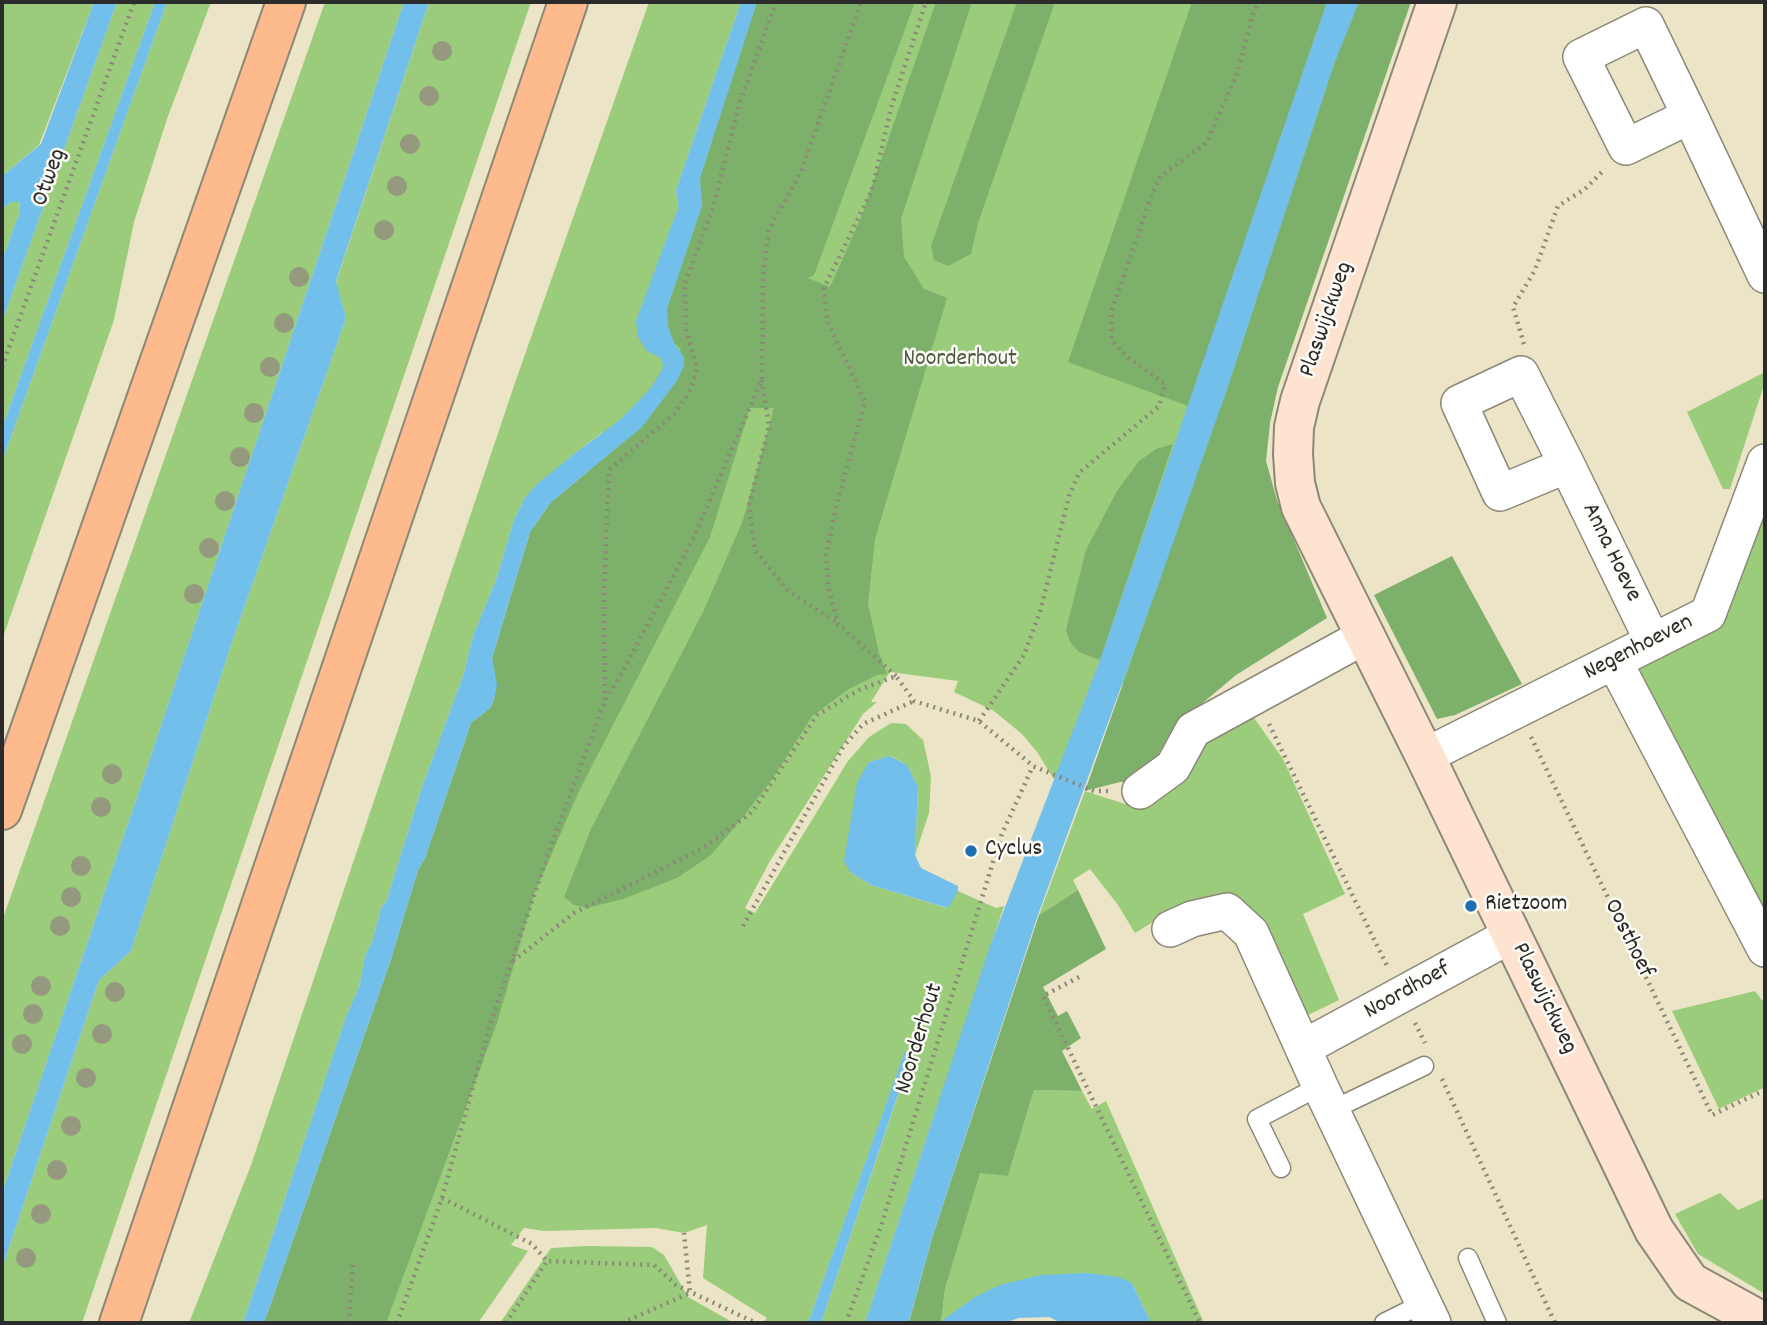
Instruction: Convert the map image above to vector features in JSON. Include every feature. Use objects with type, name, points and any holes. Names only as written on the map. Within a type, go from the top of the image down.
[{"type":"highway","points":[[2,810],[286,2]]},
{"type":"highway","points":[[119,1323],[568,2]]},
{"type":"street","name":"Plaswijckweg","points":[[1437,2],[1300,401],[1294,428],[1295,483],[1301,507],[1425,756],[1654,1230],[1690,1282],[1765,1323]]},
{"type":"street","points":[[1690,116],[1626,147],[1581,57],[1646,25],[1690,116],[1765,275]]},
{"type":"street","points":[[1521,374],[1459,403],[1500,493],[1567,465]]},
{"type":"street","name":"Anna Hoeve","points":[[1521,374],[1653,642]]},
{"type":"street","name":"Negenhoeven","points":[[1425,756],[1708,614],[1765,462]]},
{"type":"street","points":[[1140,790],[1173,767],[1193,730],[1365,636]]},
{"type":"street","points":[[1614,661],[1765,949]]},
{"type":"street","points":[[1170,929],[1192,919],[1227,911],[1251,933],[1428,1314]]},
{"type":"street","name":"Noordhoef","points":[[1303,1048],[1511,935]]},
{"type":"lane","points":[[1281,1168],[1256,1119],[1424,1066]]},
{"type":"lane","points":[[1468,1258],[1497,1323]]},
{"type":"lane","points":[[1384,1323],[1428,1314]]},
{"type":"path","name":"Otweg","points":[[2,367],[134,2]]},
{"type":"path","points":[[605,701],[604,595],[609,470],[674,414],[694,380],[697,369],[686,329],[685,283],[713,208],[739,105],[776,2]]},
{"type":"path","points":[[861,2],[801,173],[769,229],[763,276],[762,379],[769,426],[749,505],[755,550],[789,592],[838,624],[896,676],[914,701],[979,721],[1033,766],[1094,791]]},
{"type":"path","points":[[838,624],[828,586],[826,555],[838,499],[865,402],[827,320],[824,288],[872,190],[891,108],[926,2]]},
{"type":"path","points":[[979,721],[1024,655],[1040,612],[1069,496],[1079,473],[1159,406],[1165,384],[1127,356],[1112,340],[1111,312],[1160,177],[1207,142],[1237,74],[1259,2]]},
{"type":"path","points":[[1521,374],[1528,356],[1513,307],[1535,270],[1558,206],[1586,189],[1626,147]]},
{"type":"path","points":[[397,1323],[442,1198],[491,1022],[551,846],[605,701],[694,537],[762,379]]},
{"type":"path","points":[[513,961],[574,913],[703,848],[752,812],[817,715],[859,690],[896,676]]},
{"type":"path","points":[[743,926],[843,747],[863,724],[914,701]]},
{"type":"path","name":"Oosthoef","points":[[1518,710],[1712,1115],[1765,1090]]},
{"type":"path","name":"Noorderhout","points":[[846,1323],[882,1223],[1001,836],[1033,766]]},
{"type":"path","points":[[1079,977],[1044,996],[1200,1323]]},
{"type":"path","points":[[442,1198],[532,1244],[547,1261],[654,1265],[676,1285],[690,1293],[756,1323]]},
{"type":"path","points":[[684,1233],[690,1293]]},
{"type":"path","points":[[349,1323],[353,1261]]},
{"type":"path","points":[[506,1323],[547,1261]]},
{"type":"path","points":[[622,1323],[690,1293]]},
{"type":"green space","points":[[2,2],[94,2],[39,145],[2,176]]},
{"type":"green space","points":[[117,2],[155,2],[2,428],[2,322]]},
{"type":"green space","points":[[167,2],[211,2],[167,119],[134,222],[114,320],[2,640],[2,462]]},
{"type":"green space","points":[[325,2],[404,2],[2,1193],[2,921]]},
{"type":"green space","points":[[429,2],[531,2],[82,1323],[2,1323],[2,1268],[99,980],[131,951],[231,645],[346,318],[336,282]]},
{"type":"green space","name":"Noorderhout","points":[[649,2],[741,2],[676,190],[678,208],[636,326],[753,2],[1392,2],[1125,683],[1087,694],[1055,781],[1022,734],[994,711],[954,692],[958,681],[890,672],[871,702],[877,702],[863,714],[770,861],[745,908],[755,913],[848,761],[869,737],[891,723],[906,724],[923,740],[931,776],[929,813],[915,855],[918,787],[907,765],[891,756],[869,762],[850,872],[871,885],[947,908],[958,891],[996,908],[1004,906],[865,1323],[821,1323],[911,1057],[905,1052],[808,1323],[762,1323],[767,1318],[703,1278],[707,1225],[684,1233],[656,1228],[544,1231],[524,1228],[511,1245],[528,1251],[478,1323],[295,1323],[603,432],[524,499],[514,520],[496,580],[473,636],[464,673],[421,790],[386,902],[381,908],[372,942],[365,956],[359,987],[347,1014],[243,1323],[189,1323],[251,1165],[517,377]]},
{"type":"green space","points":[[757,2],[915,2],[814,275],[808,278],[830,287],[860,220],[936,2],[972,2],[901,219],[904,257],[924,289],[947,298],[875,539],[868,604],[879,653],[887,674],[877,675],[849,689],[812,716],[773,778],[711,855],[677,878],[623,899],[587,908],[574,905],[564,897],[591,829],[704,610],[743,520],[774,408],[750,408],[710,537],[581,787],[535,892],[497,1023],[386,1323],[264,1323],[391,959],[418,870],[425,858],[471,723],[491,707],[495,696],[492,658],[530,532],[551,502],[642,427],[681,349],[674,343],[668,326],[667,308],[702,206],[700,178]]},
{"type":"green space","points":[[1017,2],[1055,2],[978,223],[971,254],[948,266],[934,260],[931,246]]},
{"type":"green space","points":[[1192,2],[1327,2],[1188,406],[1068,362]]},
{"type":"green space","points":[[1359,2],[1411,2],[1278,387],[1270,423],[1266,461],[1277,500],[1327,618],[1236,675],[1173,728],[1152,766],[1131,782],[1120,782],[1085,791],[1227,389],[1334,64]]},
{"type":"green space","points":[[20,201],[19,214],[2,260],[2,209],[11,202]]},
{"type":"green space","points":[[1765,372],[1765,382],[1730,489],[1723,489],[1687,412]]},
{"type":"green space","points":[[1173,444],[1100,660],[1079,652],[1070,642],[1066,630],[1086,550],[1117,491],[1139,461],[1156,449]]},
{"type":"green space","points":[[1760,521],[1765,521],[1765,924],[1633,667],[1719,619]]},
{"type":"green space","points":[[1452,556],[1522,684],[1455,715],[1437,719],[1374,595]]},
{"type":"green space","points":[[1250,712],[1283,759],[1345,894],[1303,914],[1339,1000],[1306,1016],[1268,934],[1171,911],[1135,933],[1118,905],[1090,869],[1073,880],[1078,890],[1039,915],[1085,791],[1125,804],[1152,795],[1208,738]]},
{"type":"green space","points":[[1078,890],[1106,949],[1043,987],[1058,1016],[1067,1011],[1081,1038],[1062,1051],[1082,1091],[1034,1090],[1008,1176],[980,1173],[945,1289],[941,1323],[909,1322],[932,1238],[1039,915]]},
{"type":"green space","points":[[1755,991],[1765,1004],[1765,1087],[1719,1109],[1672,1011]]},
{"type":"green space","points":[[1034,1090],[1082,1091],[1092,1109],[1106,1101],[1204,1323],[1151,1323],[1132,1283],[941,1323],[945,1289],[980,1172],[1008,1176]]},
{"type":"green space","points":[[1720,1193],[1738,1210],[1765,1198],[1765,1294],[1698,1254],[1675,1214]]},
{"type":"green space","points":[[652,1247],[664,1255],[688,1297],[734,1323],[500,1323],[551,1248]]},
{"type":"water","points":[[94,2],[117,2],[2,322],[2,260],[19,214],[20,202],[11,202],[2,209],[2,176],[41,144]]},
{"type":"water","points":[[155,2],[167,2],[2,462],[2,428]]},
{"type":"water","points":[[404,2],[429,2],[336,281],[346,318],[231,645],[131,951],[99,980],[2,1268],[2,1193]]},
{"type":"water","points":[[741,2],[757,2],[700,178],[702,206],[667,308],[668,326],[674,343],[684,357],[684,366],[676,382],[642,427],[551,502],[530,532],[492,658],[497,685],[495,696],[491,707],[471,723],[425,858],[418,870],[391,959],[264,1323],[243,1323],[347,1014],[359,987],[365,956],[372,942],[381,908],[386,902],[421,790],[464,673],[473,636],[496,580],[514,520],[524,499],[537,484],[620,420],[650,389],[662,370],[661,358],[647,351],[638,337],[636,321],[678,208],[676,190]]},
{"type":"water","points":[[1327,2],[1359,2],[1334,64],[1227,389],[1161,577],[1038,915],[932,1238],[909,1321],[912,1323],[865,1323],[990,946],[1100,660]]},
{"type":"water","points":[[890,756],[907,765],[918,787],[915,855],[921,868],[958,886],[948,908],[871,885],[850,872],[844,861],[857,783],[869,762]]},
{"type":"water","points":[[905,1051],[911,1056],[821,1323],[808,1323]]},
{"type":"water","points":[[1086,1273],[1119,1277],[1132,1283],[1151,1323],[1062,1323],[1049,1317],[1019,1318],[1004,1323],[939,1323],[975,1297],[1000,1285],[1041,1275]]},
{"type":"place","name":"Cyclus","points":[[971,851]]},
{"type":"place","name":"Rietzoom","points":[[1471,906]]}]
